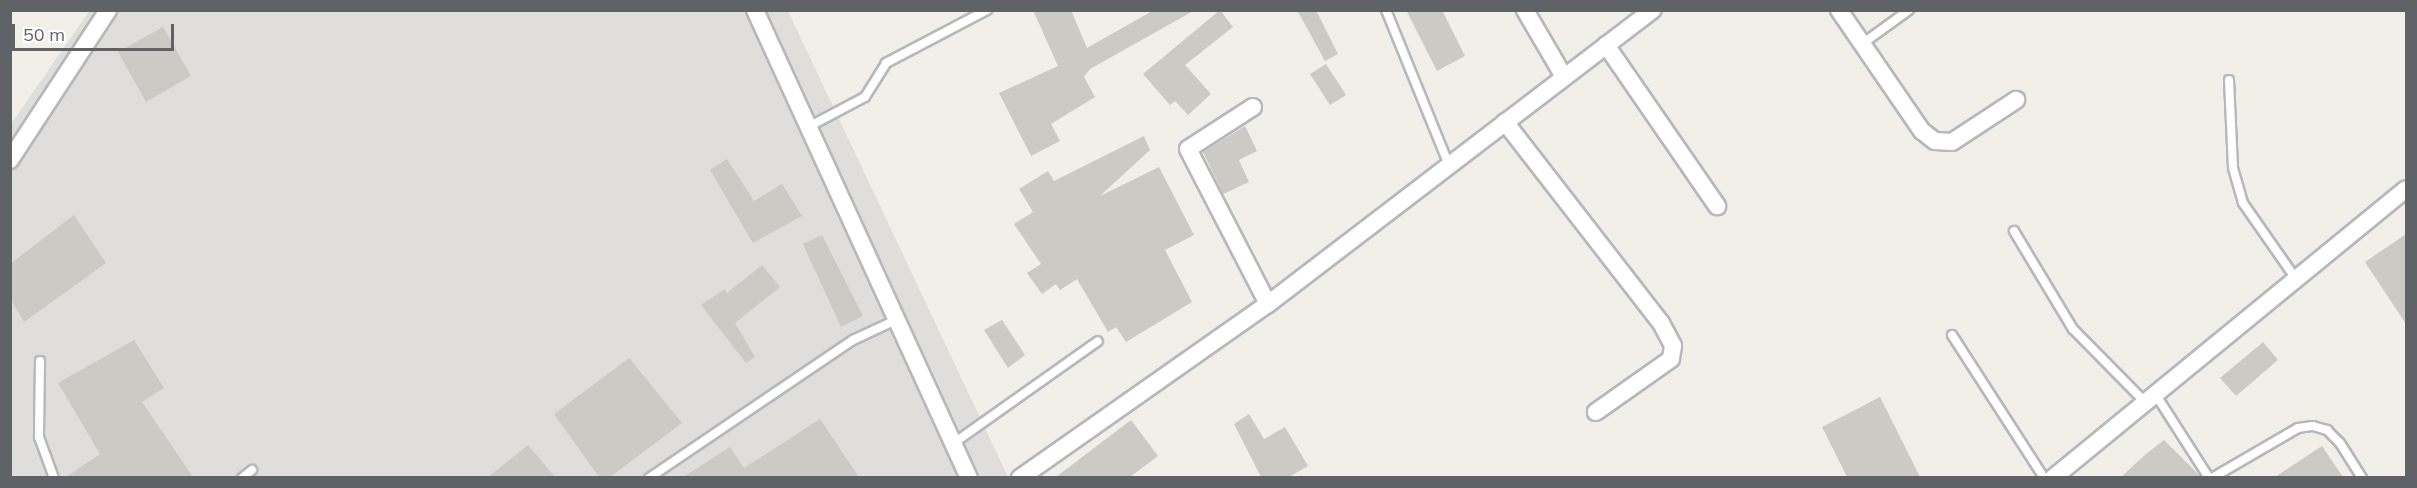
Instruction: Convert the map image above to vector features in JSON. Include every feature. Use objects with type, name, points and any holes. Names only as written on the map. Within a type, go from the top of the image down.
[{"type":"street","points":[[10,160],[108,10]]},
{"type":"street","points":[[755,10],[969,477]]},
{"type":"street","points":[[1525,10],[1563,75]]},
{"type":"street","points":[[1020,477],[1268,304],[1563,75],[1652,10]]},
{"type":"street","points":[[1839,10],[1922,131],[1935,141],[1952,142],[2016,99]]},
{"type":"street","points":[[1606,45],[1718,206]]},
{"type":"street","points":[[1253,107],[1188,149],[1268,304]]},
{"type":"street","points":[[1505,122],[1661,323],[1673,346],[1671,359],[1596,412]]},
{"type":"street","points":[[2053,477],[2406,189]]},
{"type":"lane","points":[[810,126],[865,97],[886,63],[987,10]]},
{"type":"lane","points":[[1386,10],[1449,165]]},
{"type":"lane","points":[[1862,44],[1909,10]]},
{"type":"lane","points":[[2229,80],[2233,168],[2243,203],[2296,279]]},
{"type":"lane","points":[[2014,231],[2073,329],[2150,397],[2211,477],[2298,428],[2313,426],[2326,430],[2340,443],[2362,477]]},
{"type":"lane","points":[[649,477],[853,340],[897,319]]},
{"type":"lane","points":[[1952,335],[2044,477]]},
{"type":"lane","points":[[954,443],[1098,340]]},
{"type":"lane","points":[[40,361],[39,437],[54,477]]},
{"type":"lane","points":[[242,477],[252,470]]},
{"type":"shaded area","points":[[90,10],[788,11],[1008,477],[11,478],[11,124]]},
{"type":"building","points":[[1033,10],[1071,10],[1087,48],[1154,10],[1195,10],[1090,69],[1084,77],[1095,97],[1051,124],[1060,141],[1031,156],[999,93],[1058,66]]},
{"type":"building","points":[[1220,10],[1233,27],[1185,65],[1211,94],[1188,115],[1175,101],[1170,105],[1143,74]]},
{"type":"building","points":[[1297,10],[1316,10],[1338,54],[1325,61]]},
{"type":"building","points":[[1406,10],[1442,10],[1465,56],[1437,71]]},
{"type":"building","points":[[163,27],[191,76],[146,102],[118,52]]},
{"type":"building","points":[[1326,64],[1346,95],[1330,105],[1310,74]]},
{"type":"building","points":[[1245,126],[1257,151],[1239,160],[1249,182],[1223,194],[1203,152]]},
{"type":"building","points":[[1144,136],[1150,150],[1100,196],[1159,167],[1194,235],[1165,250],[1192,302],[1126,342],[1116,327],[1108,332],[1077,279],[1060,290],[1056,284],[1042,294],[1027,273],[1041,264],[1014,224],[1033,212],[1019,189],[1048,171],[1054,181]]},
{"type":"building","points":[[727,159],[754,201],[782,184],[802,216],[753,243],[710,170]]},
{"type":"building","points":[[74,215],[106,263],[24,322],[10,298],[10,264]]},
{"type":"building","points":[[2406,234],[2406,324],[2365,262]]},
{"type":"building","points":[[822,235],[863,316],[841,327],[803,244]]},
{"type":"building","points":[[762,265],[780,287],[735,323],[755,357],[746,363],[701,305],[725,289],[727,293]]},
{"type":"building","points":[[1002,320],[1025,355],[1008,368],[984,330]]},
{"type":"building","points":[[134,340],[164,388],[142,402],[193,477],[66,477],[100,454],[58,383]]},
{"type":"building","points":[[2263,342],[2278,360],[2236,396],[2220,378]]},
{"type":"building","points":[[629,358],[682,423],[610,477],[599,477],[554,414]]},
{"type":"building","points":[[1880,397],[1920,477],[1847,477],[1822,427]]},
{"type":"building","points":[[1249,414],[1264,439],[1285,427],[1308,466],[1289,477],[1261,477],[1234,424]]},
{"type":"building","points":[[820,419],[859,477],[683,477],[730,447],[744,468]]},
{"type":"building","points":[[1131,420],[1158,456],[1130,477],[1056,477]]},
{"type":"building","points":[[2164,440],[2201,477],[2121,477],[2146,454]]},
{"type":"building","points":[[528,445],[555,477],[488,477]]},
{"type":"building","points":[[2322,446],[2343,477],[2275,477]]}]
